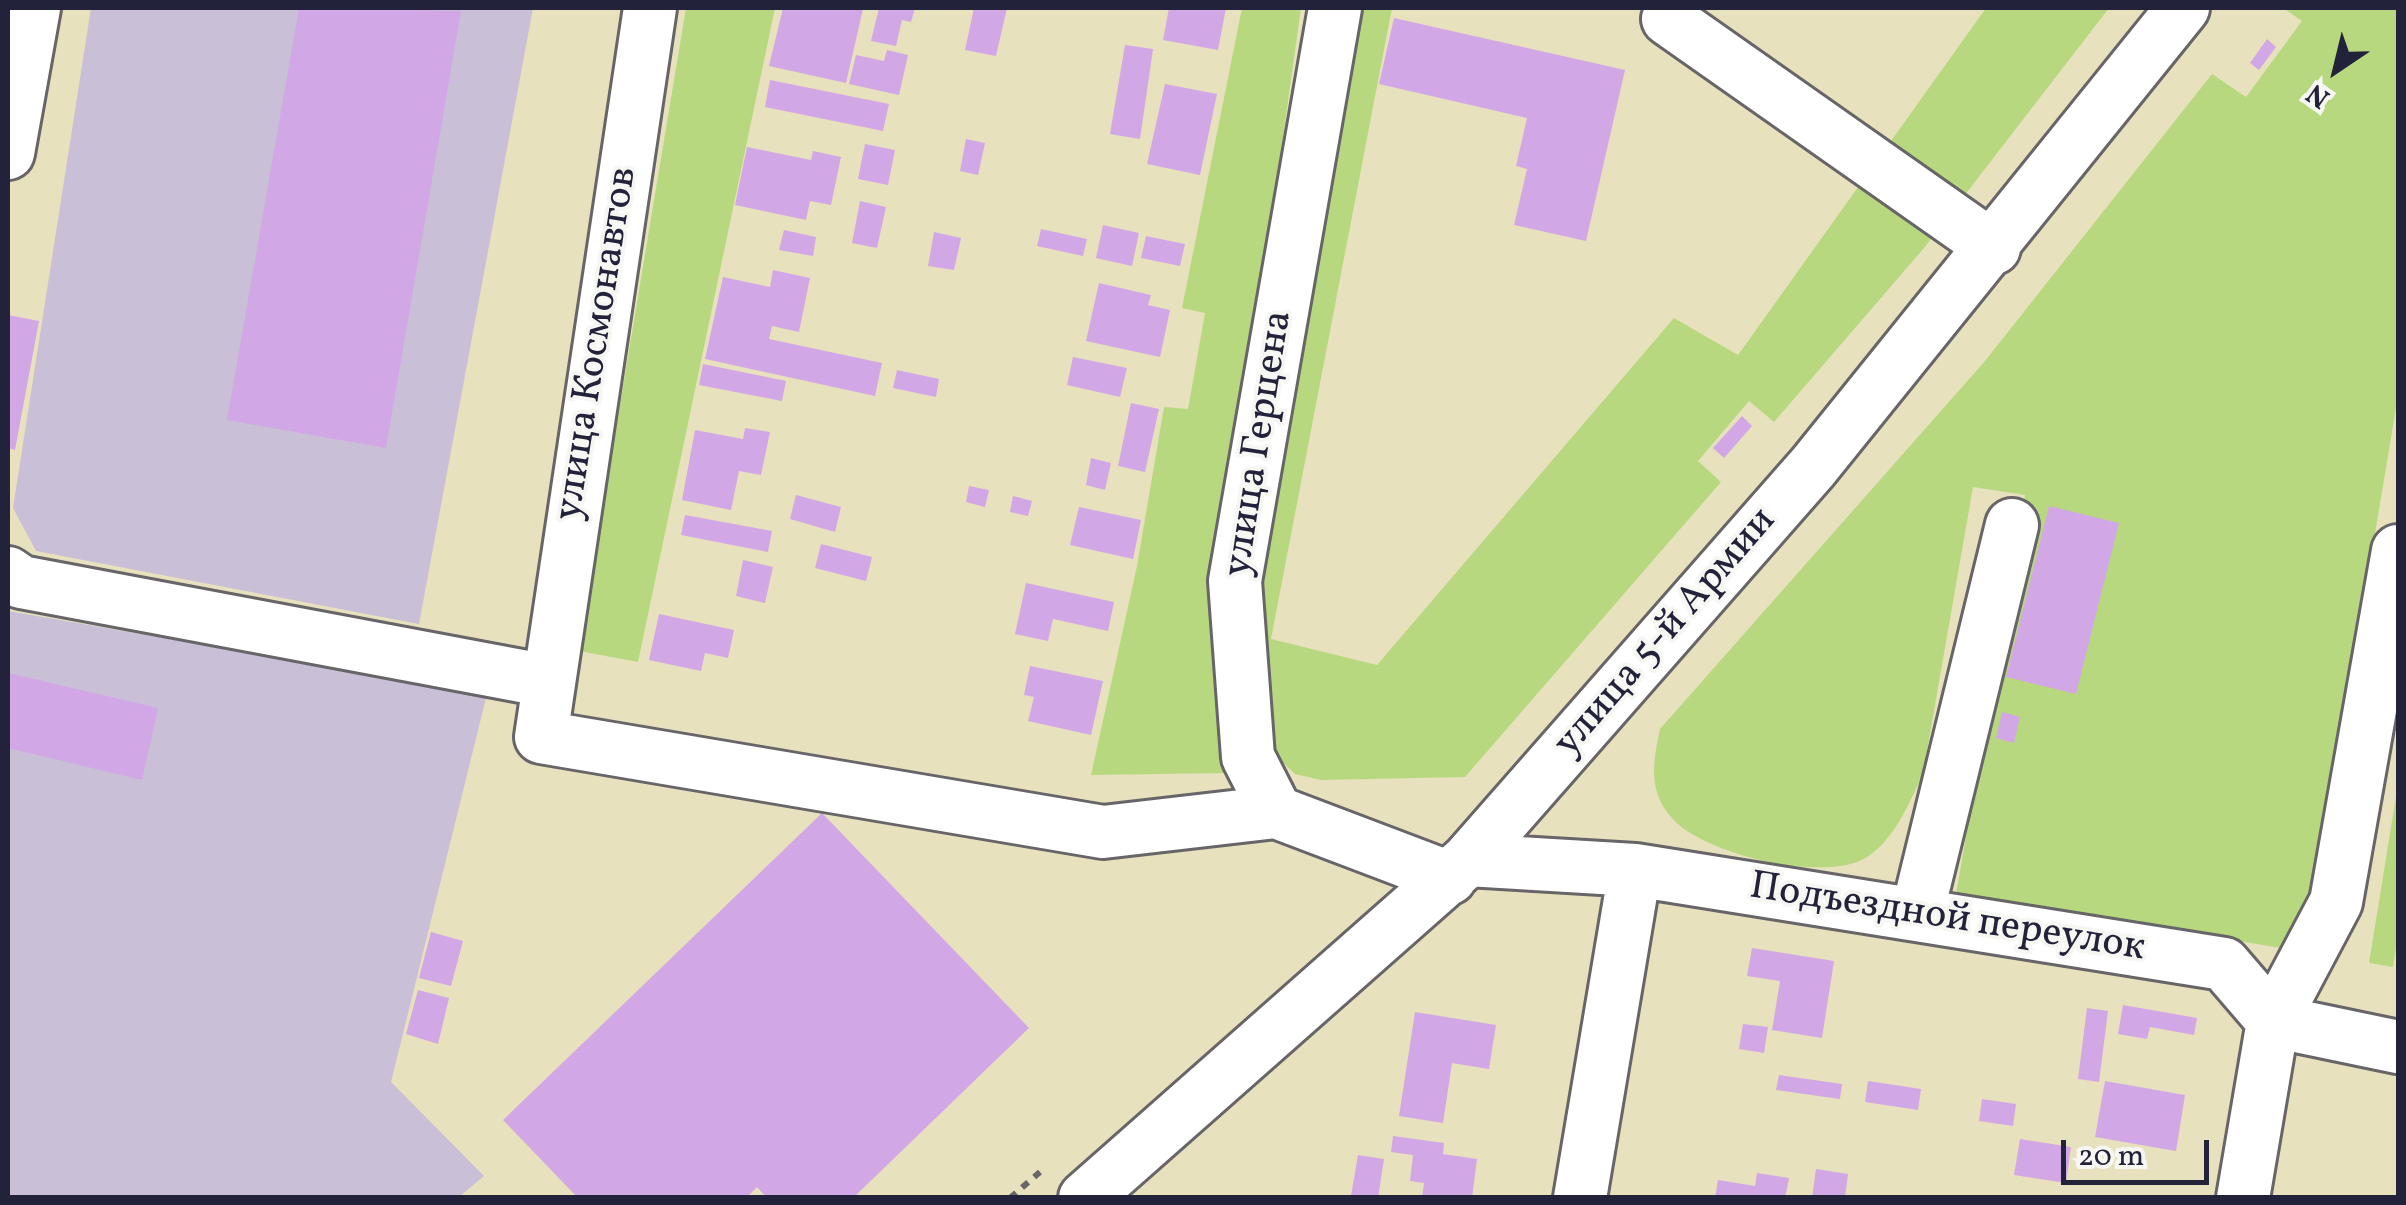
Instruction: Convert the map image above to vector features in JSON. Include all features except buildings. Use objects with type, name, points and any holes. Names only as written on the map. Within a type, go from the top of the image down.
[{"type":"street","points":[[8,153],[34,8]]},
{"type":"street","name":"улица Космонавтов","points":[[650,8],[541,737],[1104,832],[1276,812]]},
{"type":"street","name":"улица Герцена","points":[[1276,812],[1248,757],[1235,581],[1335,8]]},
{"type":"street","name":"улица 5-й Армии","points":[[1070,1178],[1459,869],[1813,467],[1994,248],[2183,8]]},
{"type":"street","points":[[1668,19],[1994,248]]},
{"type":"street","points":[[1917,914],[2012,525]]},
{"type":"street","points":[[2243,1198],[2272,1021],[2336,902],[2398,551]]},
{"type":"street","points":[[8,572],[21,582],[548,681]]},
{"type":"street","points":[[1276,812],[1459,869]]},
{"type":"street","name":"Подъездной переулок","points":[[1459,869],[1635,870],[2224,964],[2272,1021]]},
{"type":"street","points":[[1580,1198],[1635,870]]},
{"type":"street","points":[[2272,1021],[2398,1047]]},
{"type":"path","points":[[1010,1198],[1070,1178]]},
{"type":"shaded area","points":[[91,8],[533,8],[419,624],[36,551],[13,508]]},
{"type":"shaded area","points":[[8,611],[487,694],[391,1082],[484,1176],[459,1197],[8,1197]]},
{"type":"green space","points":[[686,8],[775,8],[638,662],[579,651]]},
{"type":"green space","points":[[1242,8],[1301,8],[1218,604],[1227,773],[1091,775],[1137,566],[1164,407],[1188,409],[1205,313],[1182,308]]},
{"type":"green space","points":[[1348,8],[1392,8],[1271,639],[1377,665],[1674,318],[1738,355],[1986,8],[2109,8],[1924,248],[1774,422],[1749,401],[1698,461],[1721,482],[1465,777],[1321,780],[1295,774],[1274,754],[1244,625]]},
{"type":"green space","points":[[2283,8],[2398,8],[2398,396],[2305,952],[1956,894],[2025,495],[1973,487],[1923,774],[1886,841],[1867,857],[1848,865],[1795,866],[1735,853],[1686,830],[1664,807],[1656,786],[1654,764],[1660,729],[1985,361],[2212,74],[2246,97],[2302,21]]},
{"type":"green space","points":[[2398,784],[2398,935],[2393,967],[2369,963]]}]
